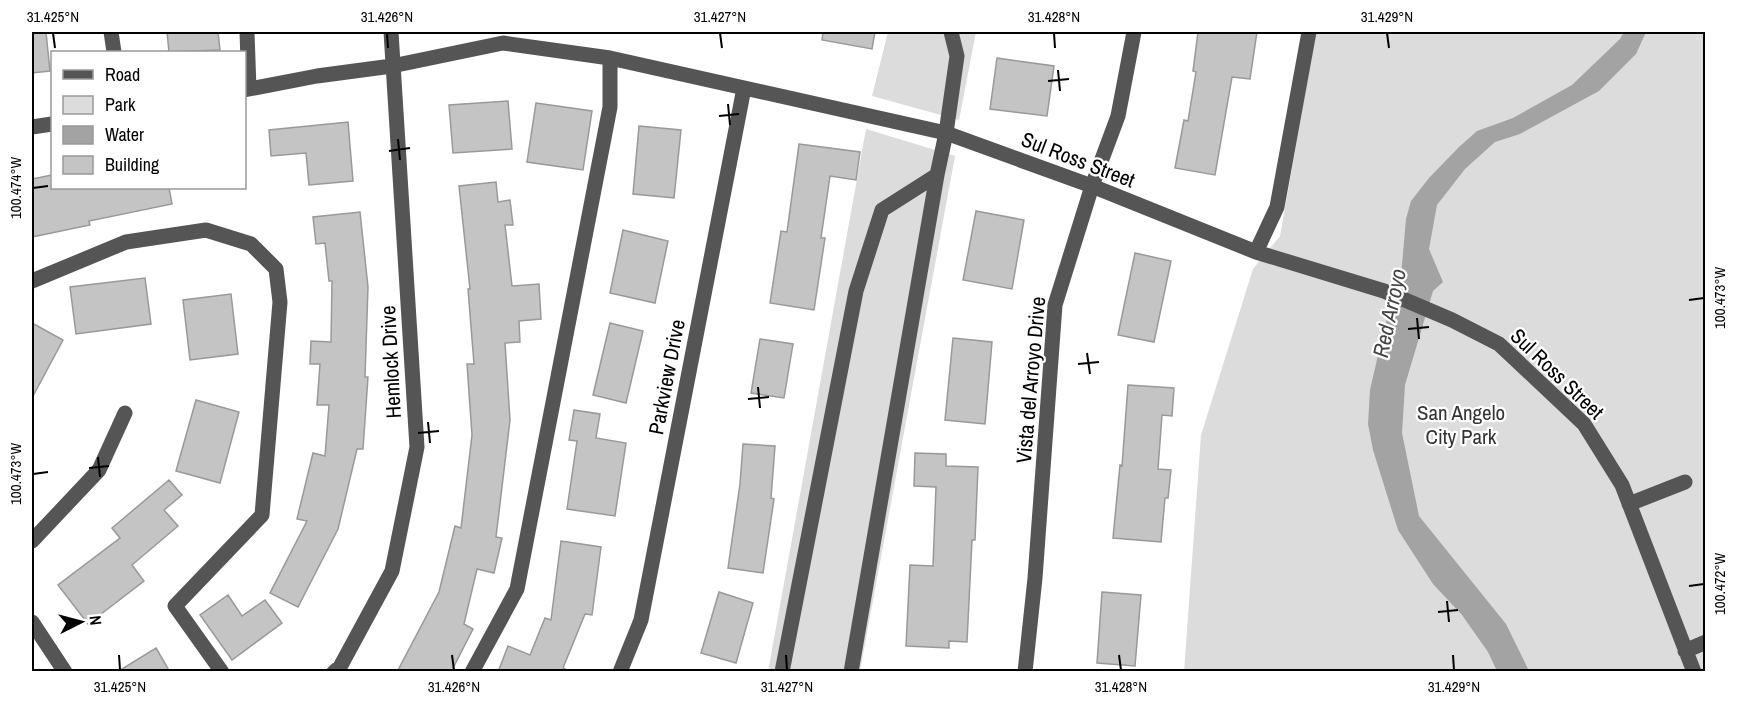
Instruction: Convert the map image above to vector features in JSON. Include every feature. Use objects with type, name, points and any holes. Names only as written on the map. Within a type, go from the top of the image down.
[{"type":"street","points":[[111,32],[114,51]]},
{"type":"street","points":[[247,32],[247,90]]},
{"type":"street","name":"Hemlock Drive","points":[[334,672],[340,666],[392,571],[417,447],[391,32]]},
{"type":"street","points":[[951,32],[957,56]]},
{"type":"street","points":[[851,672],[962,32]]},
{"type":"street","name":"Vista del Arroyo Drive","points":[[1025,672],[1035,578],[1055,305],[1092,186],[1118,116],[1134,32]]},
{"type":"street","points":[[1256,252],[1276,207],[1309,32]]},
{"type":"street","name":"Sul Ross Street","points":[[247,90],[317,76],[392,66],[503,43],[610,58],[946,133],[1092,186],[1256,252],[1384,291],[1452,320],[1499,344],[1584,424],[1622,485],[1694,672]]},
{"type":"street","points":[[472,672],[517,589],[610,107],[610,58]]},
{"type":"street","name":"Parkview Drive","points":[[620,672],[641,620],[744,88]]},
{"type":"street","points":[[32,127],[51,124]]},
{"type":"street","points":[[782,672],[856,291],[862,271],[882,210],[937,175]]},
{"type":"street","points":[[32,281],[126,242],[206,230],[251,244],[276,269],[280,302],[262,515],[175,606],[222,672]]},
{"type":"street","points":[[32,541],[99,470],[125,413]]},
{"type":"street","points":[[1629,504],[1685,482]]},
{"type":"street","points":[[32,622],[65,672]]},
{"type":"street","points":[[1685,651],[1706,642]]},
{"type":"green space","points":[[888,32],[976,32],[959,120],[872,96]]},
{"type":"green space","name":"San Angelo City Park","points":[[1316,32],[1705,32],[1705,671],[1184,672],[1201,435],[1253,269],[1280,236]]},
{"type":"green space","points":[[866,129],[955,156],[860,671],[768,672]]},
{"type":"water","points":[[1624,32],[1646,32],[1636,54],[1599,91],[1520,134],[1495,142],[1465,169],[1437,205],[1429,249],[1443,282],[1433,291],[1405,385],[1402,433],[1419,516],[1506,624],[1529,671],[1497,671],[1488,652],[1462,615],[1433,584],[1398,530],[1373,450],[1368,424],[1370,390],[1384,329],[1401,276],[1406,219],[1411,201],[1429,178],[1477,131],[1513,118],[1572,85],[1620,39]]},
{"type":"building","points":[[32,32],[46,32],[50,71],[32,73]]},
{"type":"building","points":[[167,32],[218,32],[220,50],[169,51]]},
{"type":"building","points":[[823,32],[875,32],[872,49],[822,40]]},
{"type":"building","points":[[1198,32],[1257,32],[1250,79],[1232,77],[1215,175],[1175,168],[1184,120],[1188,121],[1196,72],[1193,71]]},
{"type":"building","points":[[997,58],[1054,66],[1047,116],[990,109]]},
{"type":"building","points":[[508,101],[512,149],[453,153],[449,105]]},
{"type":"building","points":[[536,103],[592,111],[583,170],[527,162]]},
{"type":"building","points":[[348,122],[353,181],[309,185],[306,153],[271,156],[269,130]]},
{"type":"building","points":[[639,126],[681,130],[674,198],[633,194]]},
{"type":"building","points":[[799,144],[860,152],[856,180],[830,176],[821,238],[825,238],[814,310],[770,303],[781,231],[787,232]]},
{"type":"building","points":[[51,175],[51,189],[169,189],[172,204],[89,221],[90,225],[32,237],[32,179]]},
{"type":"building","points":[[496,182],[498,202],[510,200],[513,225],[505,225],[512,286],[539,284],[541,319],[519,321],[520,342],[505,343],[510,420],[496,537],[502,538],[494,573],[477,569],[464,624],[473,629],[451,672],[397,672],[439,592],[455,526],[461,528],[472,435],[467,364],[474,364],[468,289],[470,289],[459,186]]},
{"type":"building","points":[[976,211],[1024,220],[1012,289],[963,280]]},
{"type":"building","points":[[360,212],[368,287],[365,377],[368,377],[363,449],[357,449],[338,529],[298,607],[270,593],[307,521],[297,519],[313,453],[325,456],[329,405],[317,405],[320,364],[310,364],[311,341],[331,342],[332,281],[329,281],[325,243],[316,244],[313,217]]},
{"type":"building","points":[[623,230],[668,241],[655,303],[610,293]]},
{"type":"building","points":[[1135,253],[1171,261],[1154,342],[1118,335]]},
{"type":"building","points":[[145,278],[151,324],[76,334],[70,287]]},
{"type":"building","points":[[231,294],[238,354],[190,360],[183,300]]},
{"type":"building","points":[[32,323],[63,340],[32,398]]},
{"type":"building","points":[[610,323],[643,331],[626,403],[593,395]]},
{"type":"building","points":[[953,338],[992,342],[985,424],[945,420]]},
{"type":"building","points":[[760,339],[793,344],[784,398],[751,393]]},
{"type":"building","points":[[1128,385],[1174,388],[1172,416],[1162,415],[1158,469],[1171,470],[1168,498],[1165,498],[1161,542],[1113,538],[1120,465],[1122,466]]},
{"type":"building","points":[[196,400],[239,412],[220,483],[176,471]]},
{"type":"building","points":[[574,410],[600,414],[596,438],[626,443],[615,516],[567,509],[577,441],[569,440]]},
{"type":"building","points":[[743,444],[775,446],[771,498],[774,499],[763,573],[728,568],[740,484]]},
{"type":"building","points":[[915,453],[946,454],[946,466],[978,467],[967,642],[949,641],[949,648],[906,646],[910,565],[933,566],[936,487],[914,486]]},
{"type":"building","points":[[169,480],[182,495],[164,510],[178,526],[132,565],[144,581],[88,624],[58,585],[120,538],[112,528]]},
{"type":"building","points":[[561,541],[601,547],[592,615],[585,614],[563,668],[570,672],[498,672],[508,646],[530,655],[545,618],[551,620]]},
{"type":"building","points":[[719,592],[753,603],[736,663],[701,653]]},
{"type":"building","points":[[1102,592],[1141,595],[1135,666],[1097,663]]},
{"type":"building","points":[[228,595],[242,616],[265,600],[282,623],[232,660],[200,615]]},
{"type":"building","points":[[156,648],[170,672],[117,672]]},
{"type":"water label","name":"Red Arroyo","points":[[1389,313]]}]
